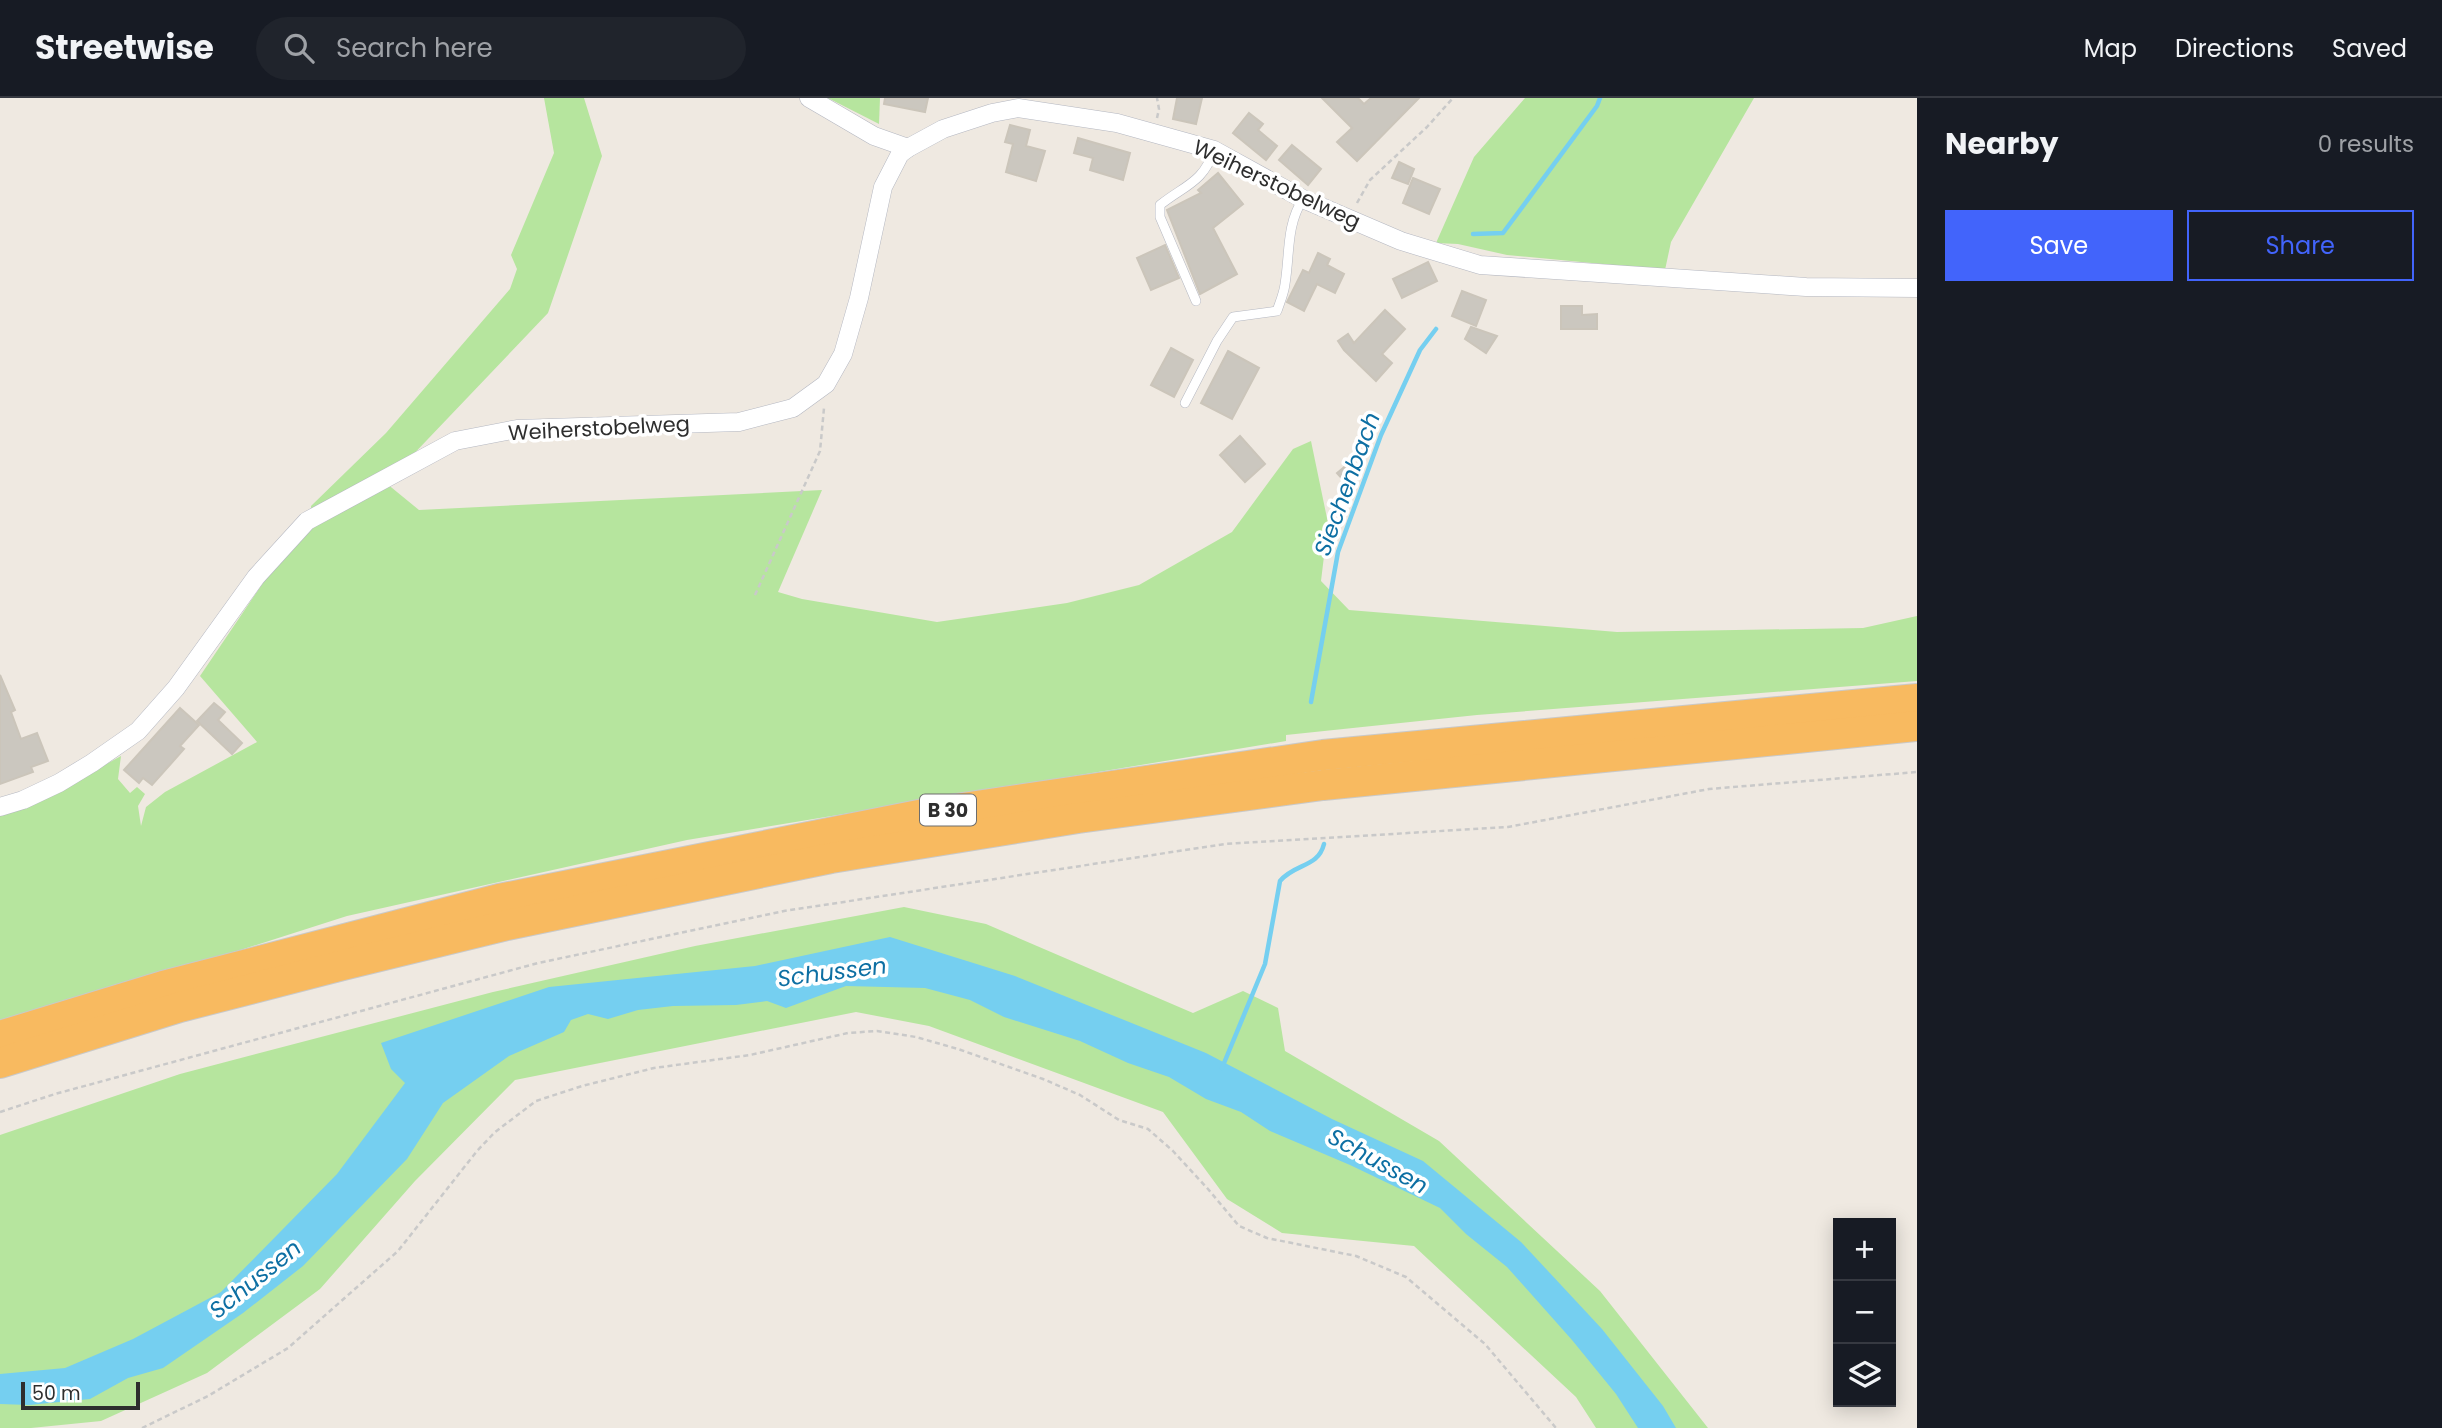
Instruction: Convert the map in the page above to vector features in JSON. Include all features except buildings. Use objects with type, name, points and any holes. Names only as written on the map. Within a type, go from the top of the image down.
[{"type":"highway","name":"B 30","points":[[0,1036],[163,986],[486,902],[929,813],[1323,755],[1917,699]]},
{"type":"highway","name":"B 30","points":[[0,1063],[180,1007],[469,934],[831,858],[1078,818],[1323,785],[1917,726]]},
{"type":"street","points":[[809,98],[874,136],[908,148]]},
{"type":"street","name":"Weiherstobelweg","points":[[0,807],[23,800],[59,783],[138,731],[176,688],[256,578],[307,521],[455,440],[517,429],[739,422],[793,408],[826,384],[843,354],[859,298],[883,187],[900,154],[943,129],[992,113],[1018,108],[1117,123],[1214,150],[1303,199],[1401,241],[1480,265],[1806,287],[1917,288]]},
{"type":"lane","points":[[1196,301],[1160,217],[1160,205],[1190,185],[1208,167],[1214,150]]},
{"type":"lane","points":[[1185,403],[1217,341],[1233,317],[1277,311],[1285,284],[1288,237],[1297,207],[1303,199]]},
{"type":"path","points":[[1153,132],[1159,109],[1157,98]]},
{"type":"path","points":[[1349,218],[1370,180],[1427,127],[1453,98]]},
{"type":"path","points":[[755,595],[820,451],[826,384]]},
{"type":"path","points":[[0,1112],[55,1094],[538,963],[784,911],[1225,844],[1508,827],[1709,789],[1917,772]]},
{"type":"path","points":[[142,1428],[208,1396],[288,1348],[398,1251],[477,1151],[495,1132],[536,1101],[654,1068],[750,1055],[848,1033],[877,1031],[916,1037],[958,1049],[1044,1079],[1080,1095],[1119,1120],[1148,1129],[1173,1151],[1240,1226],[1267,1238],[1356,1256],[1406,1277],[1485,1343],[1556,1428]]},
{"type":"green space","points":[[544,98],[584,98],[602,156],[548,313],[386,483],[419,510],[822,490],[778,592],[802,599],[937,622],[1067,603],[1139,585],[1232,532],[1293,449],[1311,441],[1328,523],[1321,581],[1349,610],[1617,632],[1863,628],[1917,616],[1917,681],[1477,715],[1286,735],[1286,741],[687,840],[347,916],[0,1027],[0,814],[34,804],[121,756],[118,779],[130,793],[137,787],[145,794],[138,806],[141,826],[146,807],[165,792],[257,742],[200,676],[265,580],[312,529],[311,506],[386,433],[510,289],[517,269],[511,255],[554,153]]},
{"type":"green space","points":[[828,98],[880,98],[879,124]]},
{"type":"green space","points":[[1525,98],[1754,98],[1671,242],[1665,270],[1507,255],[1458,244],[1436,243],[1474,157]]},
{"type":"green space","points":[[904,907],[986,924],[1193,1013],[1243,991],[1278,1008],[1285,1051],[1439,1141],[1600,1291],[1708,1428],[1596,1428],[1576,1397],[1414,1246],[1282,1233],[1227,1199],[1163,1112],[929,1026],[856,1012],[515,1080],[415,1181],[320,1289],[207,1373],[101,1421],[31,1428],[0,1428],[0,1135],[180,1074],[493,992],[695,946]]},
{"type":"water","name":"Schussen","points":[[890,937],[1015,976],[1206,1053],[1332,1119],[1423,1161],[1521,1242],[1602,1329],[1663,1406],[1676,1428],[1638,1428],[1616,1394],[1507,1267],[1466,1234],[1440,1208],[1270,1131],[1241,1112],[1206,1099],[1169,1077],[1128,1063],[1080,1041],[1004,1017],[970,1000],[925,988],[846,986],[786,1008],[767,1001],[736,1005],[673,1006],[638,1010],[608,1019],[588,1014],[571,1020],[564,1032],[509,1056],[443,1103],[407,1159],[303,1266],[243,1313],[163,1368],[128,1378],[90,1399],[29,1405],[0,1404],[0,1374],[65,1368],[133,1339],[221,1292],[337,1174],[405,1083],[391,1069],[381,1043],[549,987],[755,966]]},
{"type":"waterway","name":"Siechenbach","points":[[1473,234],[1503,233],[1597,106],[1600,98]]},
{"type":"waterway","name":"Siechenbach","points":[[1311,702],[1338,552],[1381,435],[1420,350],[1436,329]]},
{"type":"waterway","name":"Siechenbach","points":[[1222,1068],[1265,964],[1280,881],[1317,857],[1324,844]]}]
